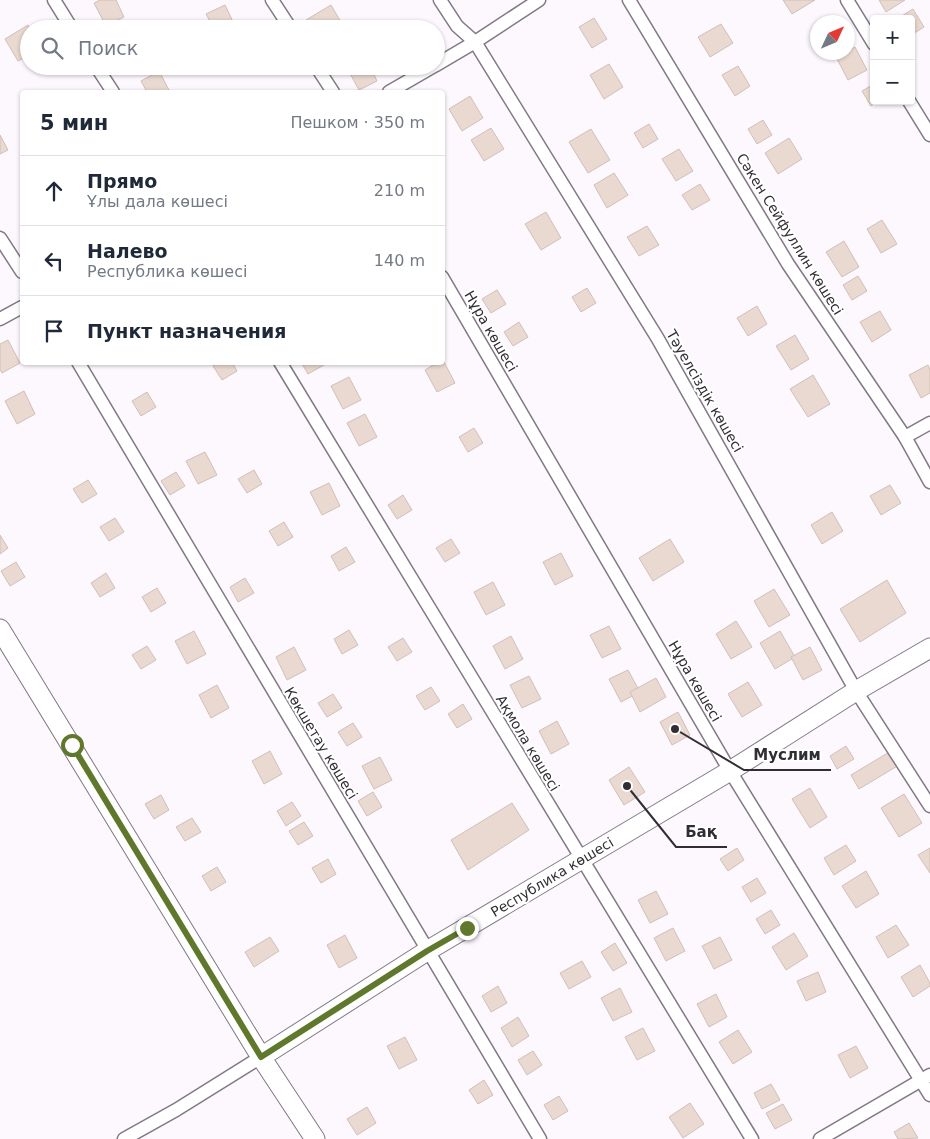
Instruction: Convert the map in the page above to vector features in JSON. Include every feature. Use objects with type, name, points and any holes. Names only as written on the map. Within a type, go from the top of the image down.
[{"type":"street","points":[[54,0],[66,20]]},
{"type":"street","points":[[272,0],[285,20]]},
{"type":"street","name":"Тәуелсіздік көшесі","points":[[440,0],[457,26],[474,42],[658,339],[856,691],[930,806]]},
{"type":"street","points":[[445,60],[539,0]]},
{"type":"street","name":"Сәкен Сейфуллин көшесі","points":[[629,0],[788,264],[905,437],[930,482]]},
{"type":"street","points":[[847,0],[870,37]]},
{"type":"street","points":[[102,75],[112,90]]},
{"type":"street","points":[[322,75],[332,90]]},
{"type":"street","points":[[393,90],[419,75]]},
{"type":"street","points":[[911,105],[930,135]]},
{"type":"street","points":[[0,238],[20,269]]},
{"type":"street","name":"Нұра көшесі","points":[[445,282],[730,771],[925,1078],[930,1095]]},
{"type":"street","points":[[0,320],[20,308]]},
{"type":"street","name":"Көкшетау көшесі","points":[[80,365],[540,1139]]},
{"type":"street","name":"Ақмола көшесі","points":[[282,365],[752,1139]]},
{"type":"street","points":[[905,437],[930,423]]},
{"type":"street","points":[[0,629],[261,1057],[315,1139]]},
{"type":"street","name":"Республика көшесі","points":[[124,1139],[176,1110],[427,951],[730,771],[856,691],[930,648]]},
{"type":"street","points":[[820,1139],[925,1078]]},
{"type":"building","points":[[100,0],[116,0],[124,17],[118,20],[103,20],[94,3]]},
{"type":"building","points":[[783,0],[815,0],[792,14]]},
{"type":"building","points":[[879,0],[905,0],[886,12]]},
{"type":"building","points":[[225,5],[232,20],[209,20],[206,14]]},
{"type":"building","points":[[331,5],[340,20],[306,20]]},
{"type":"building","points":[[913,9],[924,27],[915,33],[915,15],[903,15]]},
{"type":"building","points":[[594,18],[607,39],[592,48],[579,27]]},
{"type":"building","points":[[721,24],[733,43],[710,57],[698,37]]},
{"type":"building","points":[[20,30],[20,60],[18,61],[5,39]]},
{"type":"building","points":[[855,47],[867,70],[848,80],[838,60],[855,60]]},
{"type":"building","points":[[609,64],[623,87],[604,99],[590,75]]},
{"type":"building","points":[[738,66],[750,86],[735,96],[722,75]]},
{"type":"building","points":[[152,75],[161,75],[169,90],[146,90],[141,81]]},
{"type":"building","points":[[351,75],[374,75],[377,81],[359,90]]},
{"type":"building","points":[[870,86],[870,104],[862,91]]},
{"type":"building","points":[[470,96],[483,118],[462,131],[449,109]]},
{"type":"building","points":[[763,120],[772,135],[757,144],[748,129]]},
{"type":"building","points":[[649,124],[658,139],[643,148],[634,133]]},
{"type":"building","points":[[491,128],[504,149],[484,161],[471,140]]},
{"type":"building","points":[[591,129],[610,160],[588,173],[569,142]]},
{"type":"building","points":[[0,135],[8,150],[0,154]]},
{"type":"building","points":[[789,138],[802,159],[778,174],[765,153]]},
{"type":"building","points":[[679,149],[693,171],[676,181],[662,159]]},
{"type":"building","points":[[614,173],[628,195],[607,208],[594,185]]},
{"type":"building","points":[[700,184],[710,200],[692,210],[682,195]]},
{"type":"building","points":[[546,212],[561,238],[541,250],[525,224]]},
{"type":"building","points":[[882,220],[897,244],[881,253],[867,229]]},
{"type":"building","points":[[647,226],[659,245],[639,256],[627,237]]},
{"type":"building","points":[[844,241],[859,267],[842,277],[826,252]]},
{"type":"building","points":[[858,276],[867,291],[852,300],[843,285]]},
{"type":"building","points":[[587,288],[596,303],[581,312],[572,297]]},
{"type":"building","points":[[497,290],[506,304],[491,313],[482,299]]},
{"type":"building","points":[[757,306],[767,324],[748,336],[737,318]]},
{"type":"building","points":[[880,311],[891,330],[872,342],[860,322]]},
{"type":"building","points":[[519,322],[528,337],[513,346],[504,332]]},
{"type":"building","points":[[795,335],[809,359],[791,370],[776,346]]},
{"type":"building","points":[[8,340],[20,363],[2,373],[0,369],[0,344]]},
{"type":"building","points":[[445,364],[455,383],[437,392],[425,370],[433,365]]},
{"type":"building","points":[[234,365],[237,371],[222,380],[213,366]]},
{"type":"building","points":[[303,365],[324,365],[308,374]]},
{"type":"building","points":[[928,365],[930,370],[930,393],[921,398],[909,375]]},
{"type":"building","points":[[813,375],[830,404],[808,417],[790,389]]},
{"type":"building","points":[[349,377],[361,400],[343,409],[331,386]]},
{"type":"building","points":[[24,391],[35,414],[17,424],[5,401]]},
{"type":"building","points":[[147,392],[156,407],[141,416],[132,401]]},
{"type":"building","points":[[365,414],[377,437],[359,446],[347,423]]},
{"type":"building","points":[[474,428],[483,443],[468,452],[459,437]]},
{"type":"building","points":[[205,452],[217,475],[198,484],[186,461]]},
{"type":"building","points":[[254,470],[262,484],[247,493],[238,479]]},
{"type":"building","points":[[176,472],[185,486],[170,495],[161,481]]},
{"type":"building","points":[[88,480],[97,494],[82,503],[73,489]]},
{"type":"building","points":[[329,483],[340,506],[322,515],[310,492]]},
{"type":"building","points":[[890,485],[901,503],[881,515],[870,496]]},
{"type":"building","points":[[403,495],[412,510],[397,519],[388,505]]},
{"type":"building","points":[[832,512],[843,531],[822,544],[811,525]]},
{"type":"building","points":[[115,518],[124,532],[109,541],[100,527]]},
{"type":"building","points":[[284,522],[293,537],[278,546],[269,531]]},
{"type":"building","points":[[0,535],[8,548],[0,554]]},
{"type":"building","points":[[451,539],[460,553],[445,562],[436,548]]},
{"type":"building","points":[[670,539],[684,562],[653,581],[639,558]]},
{"type":"building","points":[[346,547],[355,562],[339,571],[331,556]]},
{"type":"building","points":[[561,553],[573,576],[555,585],[543,562]]},
{"type":"building","points":[[16,562],[25,577],[10,586],[1,571]]},
{"type":"building","points":[[106,573],[115,588],[100,597],[91,583]]},
{"type":"building","points":[[245,578],[254,593],[238,602],[230,587]]},
{"type":"building","points":[[887,580],[906,613],[860,642],[840,609]]},
{"type":"building","points":[[493,582],[505,605],[486,615],[474,592]]},
{"type":"building","points":[[157,588],[166,603],[151,612],[142,597]]},
{"type":"building","points":[[774,589],[790,615],[769,627],[754,601]]},
{"type":"building","points":[[736,621],[752,647],[731,659],[716,634]]},
{"type":"building","points":[[609,626],[621,649],[602,658],[590,635]]},
{"type":"building","points":[[349,630],[358,645],[342,654],[334,639]]},
{"type":"building","points":[[194,631],[206,654],[187,664],[175,641]]},
{"type":"building","points":[[780,631],[795,657],[775,669],[760,643]]},
{"type":"building","points":[[511,636],[523,659],[505,669],[493,646]]},
{"type":"building","points":[[403,638],[412,652],[397,661],[388,647]]},
{"type":"building","points":[[147,646],[156,660],[141,669],[132,655]]},
{"type":"building","points":[[294,647],[306,670],[287,680],[276,657]]},
{"type":"building","points":[[810,647],[822,670],[803,680],[791,657]]},
{"type":"building","points":[[628,670],[640,692],[621,702],[609,679]]},
{"type":"building","points":[[529,676],[541,699],[522,708],[510,685]]},
{"type":"building","points":[[656,678],[666,697],[640,712],[630,692]]},
{"type":"building","points":[[748,682],[762,705],[742,717],[728,694]]},
{"type":"building","points":[[217,685],[229,708],[211,718],[199,695]]},
{"type":"building","points":[[431,687],[440,701],[425,710],[416,696]]},
{"type":"building","points":[[333,694],[342,708],[327,717],[318,703]]},
{"type":"building","points":[[463,704],[472,719],[457,728],[448,714]]},
{"type":"building","points":[[678,712],[690,735],[672,745],[660,722]]},
{"type":"building","points":[[557,721],[569,744],[551,754],[539,731]]},
{"type":"building","points":[[353,723],[362,737],[347,746],[338,732]]},
{"type":"building","points":[[846,746],[854,759],[837,769],[830,756]]},
{"type":"building","points":[[270,751],[282,774],[264,784],[252,761]]},
{"type":"building","points":[[891,751],[899,765],[859,789],[851,775]]},
{"type":"building","points":[[380,757],[392,780],[374,789],[362,766]]},
{"type":"building","points":[[629,767],[645,792],[624,805],[609,780]]},
{"type":"building","points":[[810,788],[827,817],[810,828],[792,799]]},
{"type":"building","points":[[373,792],[382,807],[367,816],[358,801]]},
{"type":"building","points":[[904,794],[922,823],[899,837],[881,808]]},
{"type":"building","points":[[161,795],[169,810],[154,819],[145,804]]},
{"type":"building","points":[[292,802],[301,816],[286,826],[277,811]]},
{"type":"building","points":[[512,803],[529,830],[468,870],[451,840]]},
{"type":"building","points":[[192,818],[201,832],[185,841],[176,827]]},
{"type":"building","points":[[304,822],[313,836],[298,845],[289,831]]},
{"type":"building","points":[[846,845],[856,861],[834,875],[824,858]]},
{"type":"building","points":[[737,848],[744,860],[728,871],[720,859]]},
{"type":"building","points":[[930,848],[930,873],[918,855]]},
{"type":"building","points":[[328,859],[336,874],[321,883],[312,868]]},
{"type":"building","points":[[217,867],[226,882],[211,891],[202,876]]},
{"type":"building","points":[[866,871],[879,894],[856,908],[842,886]]},
{"type":"building","points":[[757,878],[766,893],[751,902],[742,887]]},
{"type":"building","points":[[656,891],[668,914],[650,923],[638,900]]},
{"type":"building","points":[[771,910],[780,925],[765,934],[756,919]]},
{"type":"building","points":[[896,925],[909,945],[888,958],[876,937]]},
{"type":"building","points":[[673,928],[685,951],[666,961],[654,938]]},
{"type":"building","points":[[794,933],[808,956],[786,970],[772,947]]},
{"type":"building","points":[[345,935],[357,958],[339,968],[327,945]]},
{"type":"building","points":[[270,937],[279,951],[254,967],[245,952]]},
{"type":"building","points":[[720,937],[732,960],[714,969],[702,946]]},
{"type":"building","points":[[615,943],[627,963],[613,971],[601,952]]},
{"type":"building","points":[[582,961],[591,977],[569,989],[560,973]]},
{"type":"building","points":[[920,965],[930,986],[913,997],[901,977]]},
{"type":"building","points":[[818,972],[826,992],[806,1001],[797,981]]},
{"type":"building","points":[[498,986],[507,1003],[491,1012],[482,996]]},
{"type":"building","points":[[620,988],[632,1012],[613,1021],[601,998]]},
{"type":"building","points":[[716,994],[727,1017],[709,1027],[697,1004]]},
{"type":"building","points":[[518,1017],[529,1036],[512,1047],[501,1028]]},
{"type":"building","points":[[643,1028],[655,1051],[637,1060],[625,1037]]},
{"type":"building","points":[[738,1030],[752,1052],[733,1064],[719,1042]]},
{"type":"building","points":[[405,1037],[417,1060],[399,1069],[387,1046]]},
{"type":"building","points":[[856,1046],[868,1068],[850,1078],[838,1055]]},
{"type":"building","points":[[533,1051],[542,1065],[527,1075],[518,1060]]},
{"type":"building","points":[[484,1080],[493,1095],[478,1104],[469,1090]]},
{"type":"building","points":[[771,1084],[780,1100],[762,1109],[754,1093]]},
{"type":"building","points":[[559,1096],[568,1111],[553,1120],[544,1105]]},
{"type":"building","points":[[690,1103],[704,1124],[683,1138],[669,1117]]},
{"type":"building","points":[[783,1104],[792,1120],[775,1129],[766,1113]]},
{"type":"building","points":[[367,1107],[376,1123],[357,1135],[347,1119]]},
{"type":"building","points":[[909,1123],[918,1138],[898,1139],[894,1132]]},
{"type":"place","name":"Муслим","points":[[675,729]]},
{"type":"place","name":"Бақ","points":[[627,786]]},
{"type":"route","points":[[72,745],[261,1057],[427,951],[467,928]]}]
